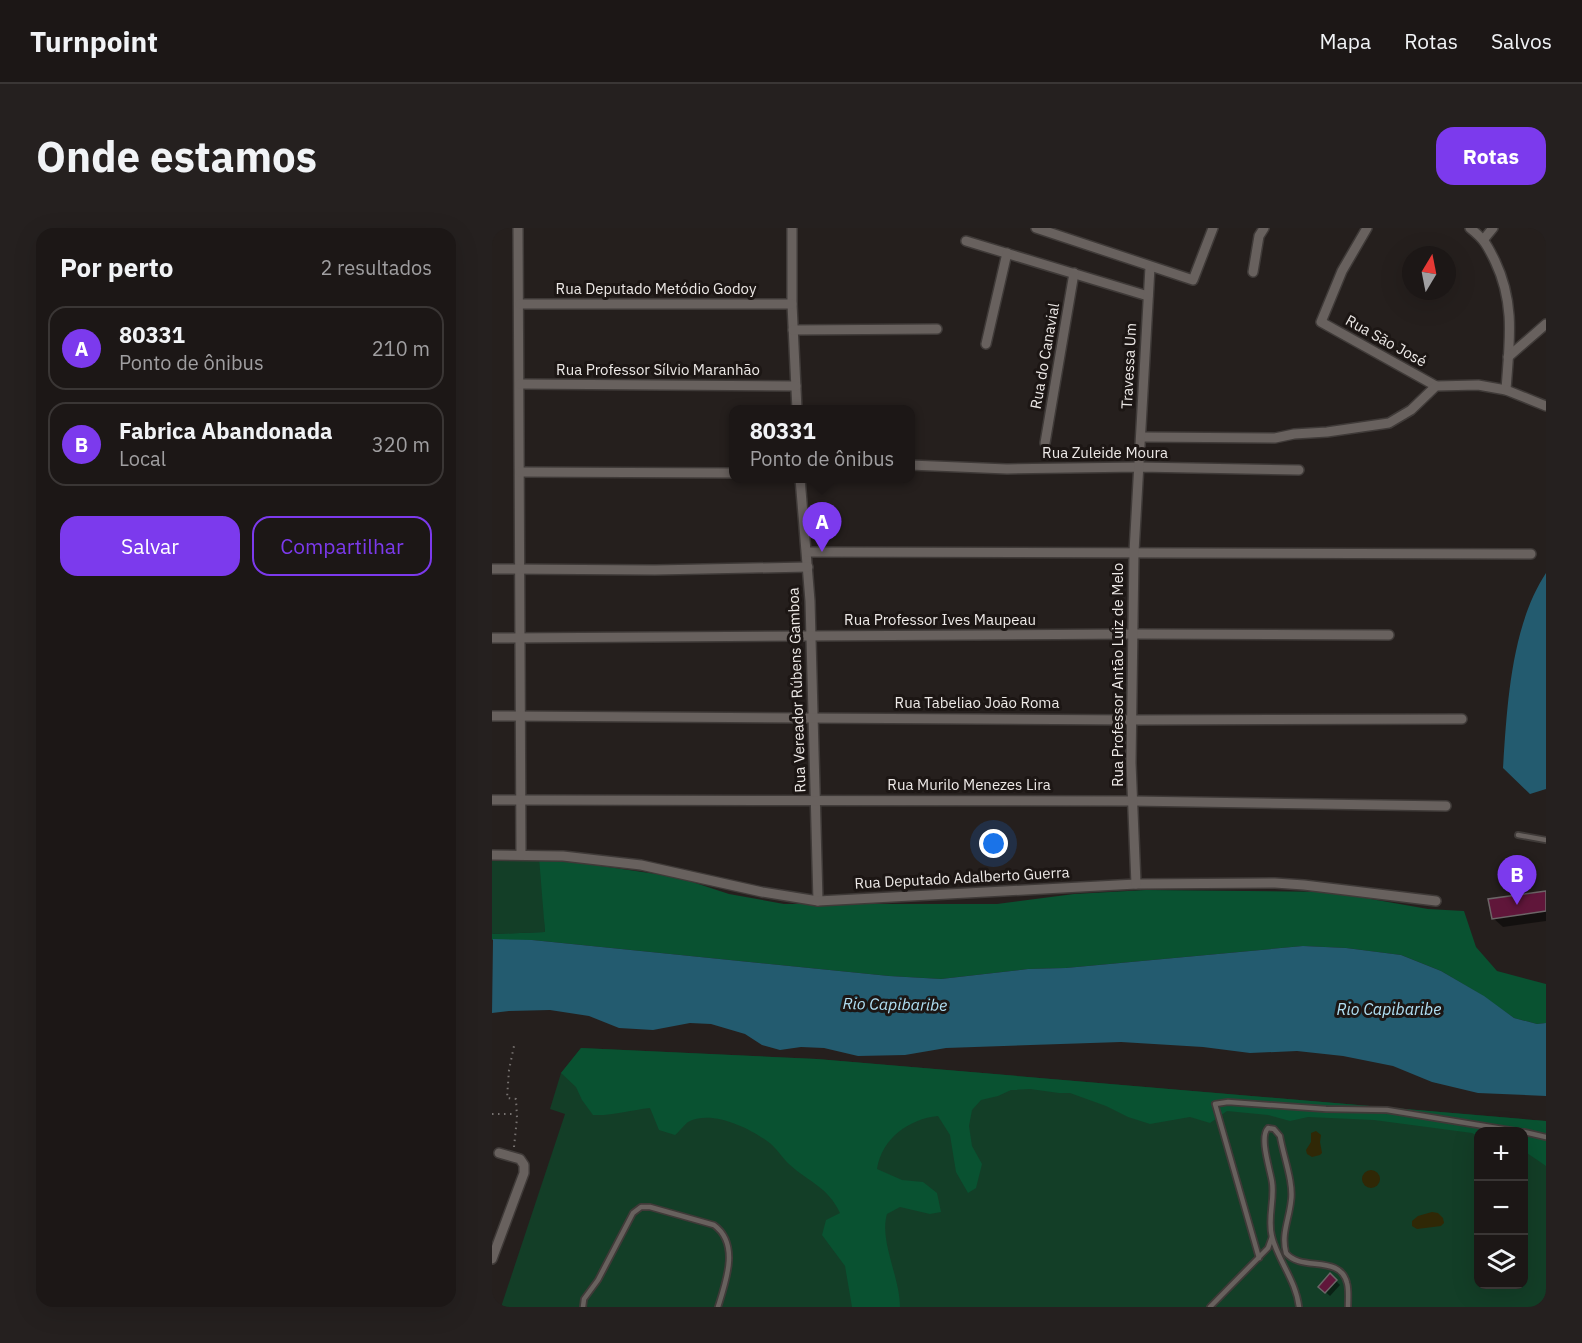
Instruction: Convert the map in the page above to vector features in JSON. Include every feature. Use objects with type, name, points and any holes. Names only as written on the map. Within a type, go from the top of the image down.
[{"type":"street","points":[[518,228],[521,855]]},
{"type":"street","points":[[792,228],[792,303],[797,405]]},
{"type":"street","points":[[1036,228],[1193,280],[1213,228]]},
{"type":"street","points":[[1253,272],[1259,236],[1264,228]]},
{"type":"street","name":"Rua São José","points":[[1367,228],[1342,270],[1321,322],[1436,386]]},
{"type":"street","points":[[1470,228],[1485,240],[1502,277],[1508,299],[1510,321],[1506,390]]},
{"type":"street","points":[[1485,240],[1493,228]]},
{"type":"street","points":[[966,241],[1148,296]]},
{"type":"street","points":[[986,344],[1007,253]]},
{"type":"street","name":"Travessa Um","points":[[1139,467],[1150,267]]},
{"type":"street","name":"Rua do Canavial","points":[[1045,443],[1074,273]]},
{"type":"street","name":"Rua Deputado Metódio Godoy","points":[[520,304],[792,303]]},
{"type":"street","points":[[1508,357],[1546,324]]},
{"type":"street","points":[[793,330],[937,329]]},
{"type":"street","name":"Rua Professor Sílvio Maranhão","points":[[520,384],[796,386]]},
{"type":"street","points":[[1436,386],[1478,386],[1506,390],[1546,406]]},
{"type":"street","name":"Rua Zuleide Moura","points":[[1141,437],[1275,438],[1389,423],[1411,410],[1436,386]]},
{"type":"street","name":"Rua Zuleide Moura","points":[[915,465],[1007,469],[1139,467],[1299,470]]},
{"type":"street","name":"Rua Professor Antão Luiz de Melo","points":[[1136,884],[1132,720],[1134,552],[1139,467]]},
{"type":"street","points":[[520,472],[729,473]]},
{"type":"street","name":"Rua Vereador Rúbens Gamboa","points":[[800,483],[811,636],[818,901]]},
{"type":"street","points":[[807,552],[1531,554]]},
{"type":"street","points":[[492,569],[655,570],[808,567]]},
{"type":"street","name":"Rua Professor Ives Maupeau","points":[[492,638],[1134,634],[1389,635]]},
{"type":"street","name":"Rua Tabeliao João Roma","points":[[492,716],[1132,720],[1462,719]]},
{"type":"street","name":"Rua Murilo Menezes Lira","points":[[492,800],[815,799],[1446,806]]},
{"type":"street","name":"Rua Deputado Adalberto Guerra","points":[[492,855],[573,857],[641,865],[762,892],[818,901],[1136,884],[1304,885],[1436,901]]},
{"type":"street","points":[[492,1259],[524,1173],[524,1165],[520,1159],[499,1153]]},
{"type":"lane","points":[[1518,836],[1546,840]]},
{"type":"lane","points":[[1258,1258],[1215,1104],[1228,1102],[1326,1109],[1387,1110],[1491,1127]]},
{"type":"lane","points":[[1299,1307],[1294,1286],[1272,1237],[1270,1215],[1273,1191],[1264,1136],[1266,1128],[1277,1131],[1280,1136],[1292,1190],[1284,1233],[1286,1253],[1296,1262],[1338,1269],[1347,1282],[1348,1307]]},
{"type":"lane","points":[[1528,1133],[1546,1137]]},
{"type":"lane","points":[[583,1307],[584,1299],[598,1280],[633,1213],[641,1207],[650,1207],[714,1225],[722,1231],[728,1244],[729,1256],[728,1275],[718,1307]]},
{"type":"lane","points":[[1210,1307],[1268,1248],[1272,1237]]},
{"type":"path","points":[[513,1156],[516,1099],[507,1098],[508,1070],[514,1046]]},
{"type":"path","points":[[492,1114],[517,1114]]},
{"type":"green space","points":[[541,855],[545,932],[492,934],[492,857]]},
{"type":"green space","points":[[539,857],[677,877],[729,894],[784,904],[997,904],[1074,894],[1146,890],[1331,892],[1428,909],[1464,911],[1476,947],[1497,971],[1546,984],[1546,1023],[1537,1024],[1514,1018],[1441,971],[1401,955],[1346,948],[1303,946],[1066,968],[1028,969],[941,979],[889,976],[532,940],[492,940],[492,934],[545,932]]},
{"type":"green space","points":[[581,1048],[817,1059],[1546,1121],[1546,1307],[501,1307],[565,1114],[550,1109],[561,1073]]},
{"type":"green space","points":[[581,1048],[817,1059],[1546,1121],[1546,1166],[1528,1154],[1528,1127],[1474,1127],[1474,1134],[1374,1120],[1308,1117],[1290,1121],[1268,1115],[1227,1111],[1210,1123],[1190,1117],[1150,1124],[1070,1093],[1030,1089],[1011,1090],[981,1100],[972,1110],[969,1126],[972,1146],[982,1164],[976,1188],[968,1193],[956,1172],[950,1135],[938,1116],[917,1121],[891,1139],[880,1158],[877,1169],[902,1180],[923,1182],[937,1193],[941,1212],[930,1214],[900,1207],[887,1214],[886,1236],[900,1307],[852,1307],[845,1266],[822,1235],[826,1220],[840,1213],[824,1191],[790,1165],[771,1144],[743,1127],[720,1119],[708,1118],[688,1122],[675,1135],[659,1130],[650,1108],[593,1115],[576,1087],[561,1073]]},
{"type":"sand","points":[[1316,1131],[1321,1135],[1322,1153],[1312,1157],[1307,1154],[1306,1150],[1311,1142],[1311,1133]]},
{"type":"sand","points":[[1367,1170],[1375,1170],[1380,1175],[1378,1186],[1367,1188],[1362,1183],[1362,1175]]},
{"type":"sand","points":[[1432,1212],[1438,1213],[1443,1218],[1444,1223],[1441,1226],[1417,1229],[1412,1226],[1412,1221],[1418,1216]]},
{"type":"water","points":[[1546,573],[1546,789],[1530,794],[1503,768],[1509,693],[1518,642],[1534,594]]},
{"type":"water","name":"Rio Capibaribe","points":[[493,939],[532,940],[889,976],[941,979],[1028,969],[1066,968],[1303,946],[1346,948],[1401,955],[1441,971],[1484,996],[1514,1018],[1537,1024],[1546,1023],[1546,1096],[1478,1093],[1432,1082],[1393,1066],[1343,1056],[1297,1051],[1250,1053],[1203,1047],[1121,1042],[946,1048],[905,1055],[858,1056],[824,1048],[801,1047],[780,1050],[762,1045],[745,1034],[711,1024],[690,1023],[653,1030],[619,1028],[589,1016],[550,1010],[492,1013]]},
{"type":"building","points":[[1546,891],[1546,911],[1492,919],[1488,899]]},
{"type":"building","points":[[1330,1273],[1337,1280],[1325,1293],[1318,1287]]},
{"type":"place","name":"80331","points":[[822,552]]},
{"type":"place","name":"Fabrica Abandonada","points":[[1517,905]]}]
